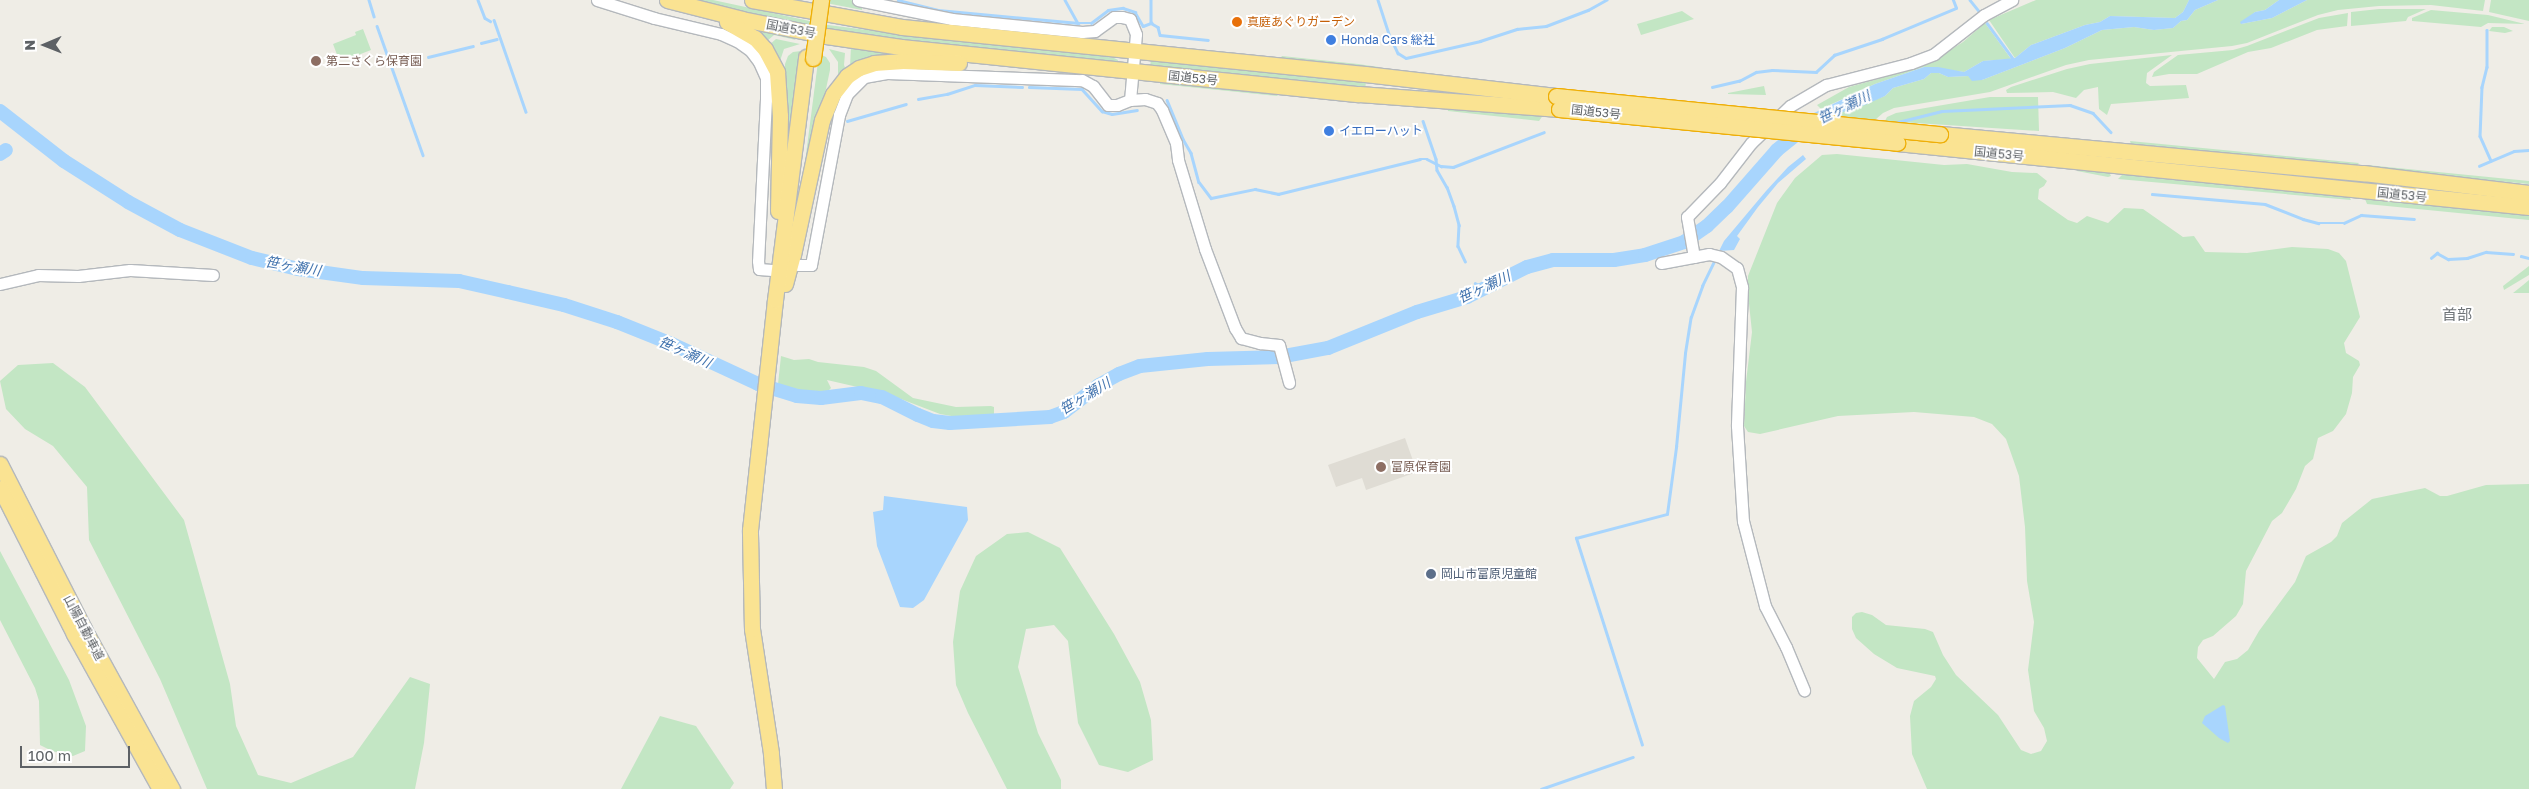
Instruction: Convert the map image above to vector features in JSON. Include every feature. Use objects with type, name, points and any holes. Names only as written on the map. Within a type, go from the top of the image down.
[{"type":"highway","name":"国道53号","points":[[667,0],[716,13],[826,36],[901,47],[1068,66],[1359,94],[1557,103],[1940,134],[2354,172],[2529,193]]},
{"type":"highway","name":"国道53号","points":[[752,0],[808,5],[902,27],[1365,74],[1557,103],[1897,143],[2529,207]]},
{"type":"highway","points":[[785,0],[808,5],[810,57]]},
{"type":"highway","points":[[774,789],[771,753],[752,629],[749,553],[779,294],[810,57],[821,0]]},
{"type":"highway","points":[[716,13],[755,38],[765,49],[777,72],[780,116],[779,294]]},
{"type":"highway","points":[[779,294],[793,255],[822,120],[833,94],[847,76],[859,68],[874,63],[903,61],[1068,66]]},
{"type":"highway","name":"山陽自動車道","points":[[0,464],[84,629],[172,789]]},
{"type":"highway","points":[[757,484],[758,628],[778,755],[780,789]]},
{"type":"highway","name":"山陽自動車道","points":[[0,488],[74,634],[160,789]]},
{"type":"street","points":[[597,0],[654,18],[721,34],[737,41],[750,50],[759,62],[766,78],[766,99],[758,260],[760,269],[772,270]]},
{"type":"street","points":[[858,0],[952,19],[1082,32],[1095,31],[1114,16],[1130,19],[1136,34],[1130,100]]},
{"type":"street","points":[[1693,255],[1687,217],[1720,183],[1751,143],[1790,106],[1826,85],[1911,63],[1934,54],[1984,16],[2012,0]]},
{"type":"street","points":[[798,265],[811,265],[839,114],[847,94],[864,77],[887,73],[1082,80],[1093,86],[1108,105],[1145,99],[1157,102],[1176,143],[1178,160],[1205,249],[1235,328],[1241,338],[1279,345],[1289,383]]},
{"type":"street","points":[[1661,263],[1693,255],[1717,256],[1737,268],[1742,287],[1737,426],[1743,521],[1765,606],[1786,647],[1804,690]]},
{"type":"street","points":[[0,284],[38,275],[78,276],[130,270],[213,275]]},
{"type":"shaded area","points":[[1405,438],[1417,472],[1366,490],[1362,478],[1336,487],[1328,465]]},
{"type":"green space","points":[[685,0],[713,0],[828,25],[1055,49],[1118,60],[1117,64],[827,32]]},
{"type":"green space","points":[[827,0],[851,0],[862,6],[862,10],[826,3]]},
{"type":"green space","points":[[2036,0],[2189,0],[2183,12],[2175,18],[2110,16],[2100,22],[2085,25],[2031,45],[2015,58],[1989,20]]},
{"type":"green space","points":[[2218,0],[2279,0],[2265,10],[2255,12],[2241,24],[2272,18],[2307,0],[2485,0],[2483,11],[2431,5],[2379,6],[2338,10],[2318,15],[2247,43],[2089,60],[2066,65],[1990,92],[1894,108],[1883,113],[1875,120],[1833,115],[1885,96],[1893,88],[1924,79],[1931,73],[1939,73],[1948,77],[1968,76],[1982,80],[2065,48],[2102,30],[2134,27],[2154,30],[2173,28],[2181,21],[2187,20],[2195,10]]},
{"type":"green space","points":[[2491,0],[2529,0],[2529,21],[2489,12]]},
{"type":"green space","points":[[2379,9],[2426,9],[2408,17],[2406,21],[2351,26],[2351,12]]},
{"type":"green space","points":[[2431,10],[2488,15],[2525,24],[2488,23],[2481,27],[2412,21],[2412,18]]},
{"type":"green space","points":[[1682,11],[1694,19],[1641,35],[1637,24]]},
{"type":"green space","points":[[2348,13],[2347,26],[2317,30],[2271,48],[2248,52],[2197,74],[2169,74],[2152,77],[2154,72],[2178,55],[2233,50],[2319,18]]},
{"type":"green space","points":[[1985,23],[2011,59],[1983,61],[1964,72],[1924,67],[1875,84],[1821,109],[1817,105],[1849,87],[1914,69],[1936,59],[1963,42]]},
{"type":"green space","points":[[2492,27],[2504,27],[2513,31],[2505,33],[2489,31]]},
{"type":"green space","points":[[758,28],[793,37],[796,40],[774,35],[766,42],[756,33]]},
{"type":"green space","points":[[363,29],[371,50],[345,60],[344,58],[339,60],[333,44],[356,35],[355,32]]},
{"type":"green space","points":[[776,39],[800,44],[784,49],[779,64],[768,46]]},
{"type":"green space","points":[[851,46],[919,55],[850,67]]},
{"type":"green space","points":[[829,49],[845,53],[844,65],[846,70],[838,78],[838,62]]},
{"type":"green space","points":[[801,51],[784,191],[785,64],[788,56],[793,52]]},
{"type":"green space","points":[[819,54],[826,57],[830,63],[830,70],[804,193],[801,193]]},
{"type":"green space","points":[[2172,55],[2147,73],[2146,83],[2150,86],[2186,85],[2189,98],[2111,104],[2107,115],[2099,109],[2098,87],[2084,90],[2076,98],[2053,92],[2007,93],[2006,90],[2067,69],[2090,64]]},
{"type":"green space","points":[[1282,56],[1379,67],[1379,70],[1279,60]]},
{"type":"green space","points":[[1151,59],[1366,81],[1365,91],[1150,67]]},
{"type":"green space","points":[[1160,81],[1279,94],[1277,96],[1160,84]]},
{"type":"green space","points":[[1764,86],[1766,95],[1728,94],[1728,93]]},
{"type":"green space","points":[[1990,97],[2038,97],[2039,131],[1885,121],[1887,117],[1896,113]]},
{"type":"green space","points":[[1447,107],[1544,114],[1539,121],[1448,111]]},
{"type":"green space","points":[[2130,141],[2359,163],[2356,166],[2131,144]]},
{"type":"green space","points":[[1837,154],[1944,165],[1967,164],[2012,172],[2037,173],[2047,181],[2039,189],[2038,199],[2068,220],[2077,223],[2087,216],[2108,223],[2124,208],[2143,209],[2183,237],[2194,236],[2205,252],[2247,253],[2292,247],[2328,249],[2339,253],[2346,261],[2360,317],[2344,343],[2346,353],[2359,361],[2360,365],[2353,377],[2352,393],[2346,414],[2333,431],[2318,438],[2313,459],[2305,466],[2296,489],[2282,513],[2272,521],[2246,571],[2243,604],[2236,616],[2213,636],[2203,640],[2198,647],[2197,658],[2214,679],[2225,662],[2237,659],[2248,650],[2259,631],[2295,582],[2306,556],[2331,542],[2337,536],[2342,523],[2372,499],[2425,488],[2440,496],[2447,496],[2486,485],[2529,484],[2529,789],[1927,789],[1912,754],[1910,716],[1914,701],[1931,687],[1936,679],[1935,676],[1897,668],[1874,654],[1856,638],[1852,629],[1852,617],[1856,613],[1862,612],[1872,615],[1886,625],[1925,629],[1933,632],[1943,655],[1956,675],[1998,715],[2021,750],[2031,754],[2041,751],[2047,741],[2044,728],[2034,711],[2028,670],[2034,622],[2027,581],[2025,527],[2019,476],[2006,439],[1992,424],[1974,417],[1914,412],[1838,416],[1760,434],[1748,432],[1744,426],[1746,382],[1752,332],[1748,276],[1777,203],[1795,178],[1822,155]]},
{"type":"green space","points":[[2367,165],[2529,181],[2529,184],[2371,169]]},
{"type":"green space","points":[[2075,166],[2108,170],[2111,176],[2077,171]]},
{"type":"green space","points":[[2124,173],[2349,196],[2351,200],[2118,179]]},
{"type":"green space","points":[[2365,199],[2529,214],[2529,220],[2367,204]]},
{"type":"green space","points":[[2529,266],[2529,275],[2504,290],[2503,286]]},
{"type":"green space","points":[[2529,280],[2529,293],[2513,293],[2523,285]]},
{"type":"green space","points":[[781,356],[794,360],[809,359],[818,362],[864,367],[876,371],[913,398],[956,407],[991,406],[994,407],[994,416],[957,417],[940,414],[888,394],[827,380],[831,388],[828,391],[807,393],[790,389],[778,384]]},
{"type":"green space","points":[[53,363],[85,387],[184,520],[230,684],[236,726],[258,775],[291,783],[353,757],[410,677],[430,684],[424,743],[415,789],[207,789],[160,679],[89,540],[87,487],[53,446],[25,429],[6,409],[0,381],[18,365]]},
{"type":"green space","points":[[1028,532],[1060,548],[1114,634],[1140,682],[1151,720],[1153,760],[1128,772],[1099,765],[1078,723],[1068,641],[1054,625],[1026,629],[1018,667],[1038,733],[1061,780],[1061,789],[1007,789],[968,713],[956,685],[953,642],[960,591],[976,556],[1007,534]]},
{"type":"green space","points":[[0,551],[69,680],[86,726],[85,751],[73,756],[52,751],[40,745],[39,701],[35,688],[0,620]]},
{"type":"green space","points":[[660,716],[696,726],[734,783],[730,789],[621,789]]},
{"type":"water","points":[[2189,0],[2218,0],[2195,10],[2187,20],[2181,21],[2173,28],[2154,30],[2134,27],[2102,30],[2065,48],[1982,80],[1972,81],[1968,76],[1948,77],[1939,73],[1931,73],[1924,79],[1893,88],[1885,96],[1865,105],[1833,115],[1814,113],[1875,84],[1924,67],[1938,67],[1964,72],[1983,61],[2015,58],[2031,45],[2085,25],[2100,22],[2110,16],[2175,18],[2183,12]]},
{"type":"water","points":[[2279,0],[2307,0],[2272,18],[2241,24],[2240,22],[2255,12],[2265,10]]},
{"type":"water","points":[[1803,155],[1806,159],[1778,183],[1758,207],[1737,236],[1740,239],[1734,250],[1719,251],[1724,241],[1766,191],[1788,167]]},
{"type":"water","points":[[884,496],[967,507],[968,520],[924,600],[913,608],[900,607],[877,546],[873,512],[883,510]]},
{"type":"water","points":[[2223,705],[2225,706],[2230,741],[2228,743],[2219,738],[2202,723],[2205,716]]},
{"type":"waterway","points":[[369,0],[374,16]]},
{"type":"waterway","points":[[478,0],[485,18],[490,21]]},
{"type":"waterway","points":[[898,0],[938,10],[1078,23]]},
{"type":"waterway","points":[[1065,0],[1078,23],[1091,23],[1108,10],[1123,8],[1135,12],[1143,26],[1151,23],[1158,27],[1160,35],[1208,40]]},
{"type":"waterway","points":[[1151,0],[1151,23]]},
{"type":"waterway","points":[[1378,0],[1398,53],[1406,58],[1480,41],[1517,29],[1546,26],[1588,10],[1606,0]]},
{"type":"waterway","points":[[1712,87],[1739,81],[1756,72],[1772,70],[1816,72],[1834,55],[1882,39],[1956,8],[1953,0]]},
{"type":"waterway","points":[[1970,0],[1978,10]]},
{"type":"waterway","points":[[494,20],[526,112]]},
{"type":"waterway","points":[[1987,23],[2014,60]]},
{"type":"waterway","points":[[377,26],[423,155]]},
{"type":"waterway","points":[[2487,30],[2487,67],[2482,87],[2480,136],[2491,161]]},
{"type":"waterway","points":[[481,43],[497,39]]},
{"type":"waterway","points":[[428,57],[473,46]]},
{"type":"waterway","points":[[397,65],[419,59]]},
{"type":"waterway","points":[[918,99],[947,94],[975,85],[1022,87]]},
{"type":"waterway","points":[[1029,87],[1082,89],[1102,111],[1112,114],[1137,110]]},
{"type":"waterway","points":[[1167,100],[1183,139],[1191,153],[1199,182],[1211,198],[1255,189],[1278,194],[1420,159],[1427,159],[1441,166],[1453,167],[1544,132]]},
{"type":"waterway","points":[[847,121],[906,104]]},
{"type":"waterway","points":[[1894,123],[1942,111],[2070,105],[2093,113],[2111,132]]},
{"type":"waterway","name":"笹ヶ瀬川","points":[[0,111],[64,161],[128,202],[180,230],[252,258],[298,269],[363,278],[459,281],[564,305],[617,322],[672,344],[758,384],[797,396],[821,398],[861,393],[882,397],[933,421],[950,423],[1050,417],[1064,412],[1099,385],[1119,374],[1140,366],[1208,359],[1279,357],[1328,348],[1417,312],[1467,297],[1527,267],[1553,260],[1614,260],[1645,255],[1684,242],[1707,226],[1727,207],[1777,150],[1803,129]]},
{"type":"waterway","points":[[1423,121],[1436,159],[1437,170],[1447,187],[1454,206],[1459,225],[1458,246],[1465,261]]},
{"type":"waterway","points":[[0,154],[6,150]]},
{"type":"waterway","points":[[2479,166],[2514,151],[2529,150]]},
{"type":"waterway","points":[[2152,194],[2265,204],[2318,223],[2344,223],[2361,215],[2414,219]]},
{"type":"waterway","points":[[2431,258],[2437,253],[2448,259],[2467,258],[2486,252],[2513,254]]},
{"type":"waterway","points":[[2521,256],[2529,258]]},
{"type":"waterway","points":[[1642,745],[1576,538],[1667,514],[1685,353],[1691,317],[1702,286],[1715,259]]},
{"type":"waterway","points":[[1475,283],[1484,288]]},
{"type":"waterway","points":[[1541,789],[1633,757]]},
{"type":"place","name":"真庭あぐりガーデン","points":[[1237,22]]},
{"type":"place","name":"Honda Cars 総社","points":[[1331,40]]},
{"type":"place","name":"第二さくら保育園","points":[[316,61]]},
{"type":"place","name":"イエローハット","points":[[1329,131]]},
{"type":"place","name":"富原保育園","points":[[1381,467]]},
{"type":"place","name":"岡山市富原児童館","points":[[1431,574]]},
{"type":"district","name":"首部","points":[[2457,315]]}]
